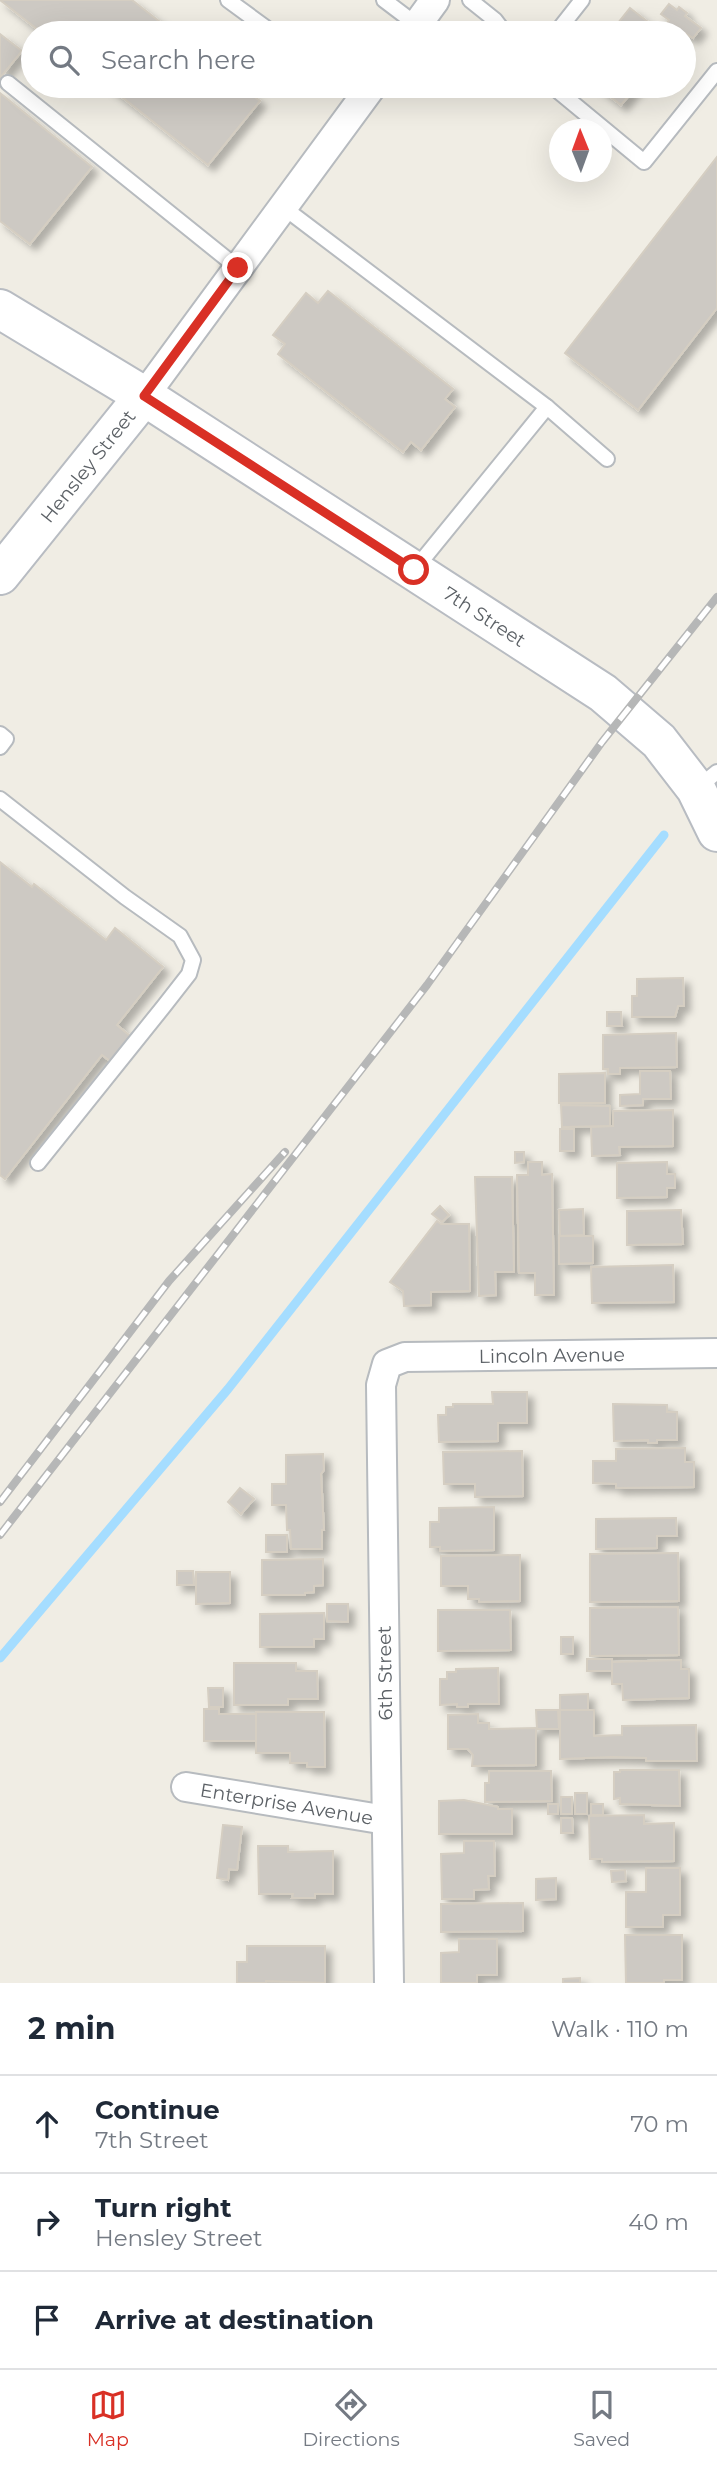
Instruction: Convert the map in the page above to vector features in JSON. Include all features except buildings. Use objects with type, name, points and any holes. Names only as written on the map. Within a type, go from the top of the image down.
[{"type":"street","points":[[420,21],[435,0]]},
{"type":"street","name":"Hensley Street","points":[[0,575],[144,396],[283,207],[354,98]]},
{"type":"street","name":"7th Street","points":[[0,309],[144,396],[603,693],[706,780],[717,832]]},
{"type":"street","name":"Lincoln Avenue","points":[[387,1364],[405,1357],[717,1353]]},
{"type":"street","name":"6th Street","points":[[387,1364],[381,1385],[389,1983]]},
{"type":"street","name":"Enterprise Avenue","points":[[186,1787],[386,1820]]},
{"type":"lane","points":[[228,0],[257,21]]},
{"type":"lane","points":[[384,0],[406,21]]},
{"type":"lane","points":[[470,0],[496,21]]},
{"type":"lane","points":[[565,21],[582,0]]},
{"type":"lane","points":[[696,97],[717,71]]},
{"type":"lane","points":[[8,83],[21,93]]},
{"type":"lane","points":[[27,98],[238,268]]},
{"type":"lane","points":[[567,98],[644,162],[695,98]]},
{"type":"lane","points":[[283,207],[547,408],[607,459]]},
{"type":"lane","points":[[414,570],[547,408]]},
{"type":"lane","points":[[0,734],[6,739],[0,747]]},
{"type":"lane","points":[[0,799],[125,897],[180,936],[193,960],[189,974],[38,1163]]},
{"type":"waterway","points":[[0,1658],[228,1389],[664,835]]},
{"type":"railway","points":[[0,1535],[427,985],[602,742],[717,597]]},
{"type":"railway","points":[[0,1502],[169,1281],[285,1152]]},
{"type":"route","points":[[238,268],[144,396],[414,570]]}]
